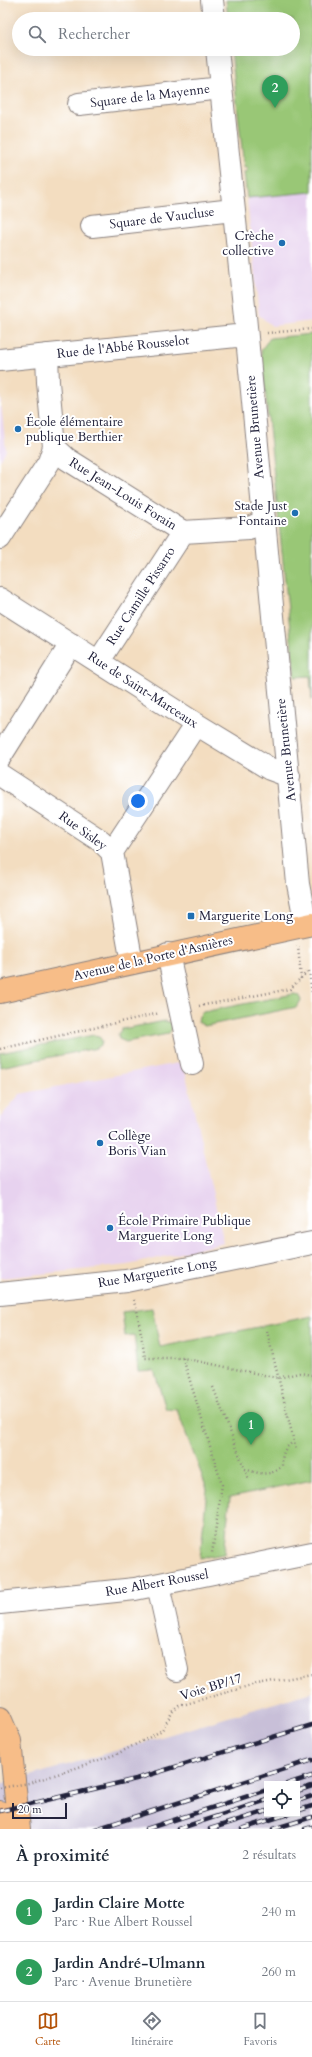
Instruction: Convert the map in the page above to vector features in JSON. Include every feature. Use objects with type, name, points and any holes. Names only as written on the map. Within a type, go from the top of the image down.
[{"type":"main road","name":"Avenue de la Porte d'Asnières","points":[[0,992],[309,924]]},
{"type":"main road","points":[[0,1718],[10,1741],[19,1829]]},
{"type":"main road","points":[[0,1812],[2,1829]]},
{"type":"street","points":[[212,0],[213,12]]},
{"type":"street","name":"Avenue Brunetière","points":[[218,56],[289,776],[298,884],[309,924]]},
{"type":"street","name":"Square de la Mayenne","points":[[79,104],[221,88]]},
{"type":"street","name":"Square de Vaucluse","points":[[92,226],[233,210]]},
{"type":"street","name":"Rue de l'Abbé Rousselot","points":[[0,360],[246,335]]},
{"type":"street","points":[[0,538],[49,462],[54,447],[47,355]]},
{"type":"street","name":"Rue Jean-Louis Forain","points":[[54,447],[67,459],[183,532],[249,528],[263,522]]},
{"type":"street","name":"Rue Camille Pissarro","points":[[99,660],[183,532]]},
{"type":"street","name":"Rue de Saint-Marceaux","points":[[0,599],[99,660],[196,724],[270,769],[289,776]]},
{"type":"street","points":[[0,757],[71,644]]},
{"type":"street","points":[[112,852],[196,724]]},
{"type":"street","name":"Rue Sisley","points":[[0,775],[101,841],[112,852],[132,963]]},
{"type":"street","points":[[168,954],[192,1064]]},
{"type":"street","name":"Rue Marguerite Long","points":[[0,1294],[126,1281],[312,1243]]},
{"type":"street","name":"Rue Albert Roussel","points":[[0,1603],[135,1589],[312,1553]]},
{"type":"street","points":[[158,1585],[176,1670]]},
{"type":"path","points":[[246,335],[312,329]]},
{"type":"path","points":[[301,979],[297,937],[309,924]]},
{"type":"path","points":[[0,1044],[1,1048],[181,1009],[290,989],[309,970],[312,993]]},
{"type":"path","points":[[126,1281],[137,1310],[145,1358],[183,1358],[278,1378],[299,1373],[312,1375]]},
{"type":"path","points":[[267,1331],[296,1450]]},
{"type":"path","points":[[183,1358],[222,1485],[211,1556],[220,1572]]},
{"type":"path","points":[[213,1387],[249,1480]]},
{"type":"path","points":[[245,1469],[268,1474],[277,1470],[282,1466],[282,1456],[287,1446],[294,1442]]},
{"type":"path","name":"Voie BP/17","points":[[0,1788],[29,1783],[117,1754],[162,1730],[173,1711],[179,1706],[252,1685],[312,1674]]},
{"type":"shaded area","name":"Crèche collective","points":[[312,192],[312,321],[272,326],[259,315],[247,198]]},
{"type":"shaded area","points":[[0,394],[6,450],[0,461]]},
{"type":"shaded area","name":"Collège Boris Vian","points":[[183,1062],[224,1243],[128,1265],[0,1278],[0,1118],[20,1094]]},
{"type":"shaded area","points":[[312,1692],[312,1829],[0,1829],[0,1785]]},
{"type":"green space","points":[[226,0],[312,0],[312,192],[247,198],[244,172],[247,172],[247,167],[244,167],[232,56],[300,56],[300,12],[227,12]]},
{"type":"green space","name":"Stade Just Fontaine","points":[[312,334],[312,700],[310,676],[295,677],[261,350],[270,338]]},
{"type":"green space","points":[[294,994],[298,995],[301,1000],[297,1007],[205,1026],[198,1022],[199,1016],[203,1012]]},
{"type":"green space","points":[[165,1021],[171,1023],[172,1029],[168,1034],[126,1042],[119,1039],[118,1034],[122,1029]]},
{"type":"green space","points":[[94,1035],[99,1036],[102,1041],[101,1045],[97,1048],[0,1067],[0,1053]]},
{"type":"green space","points":[[152,1308],[160,1347],[312,1316],[312,1480],[230,1497],[224,1554],[200,1558],[207,1489],[177,1410],[166,1409],[154,1370],[138,1371],[134,1335],[125,1336],[122,1312]]},
{"type":"railway","points":[[0,1811],[136,1779],[312,1725]]},
{"type":"railway","points":[[96,1829],[312,1760]]},
{"type":"railway","points":[[296,1781],[312,1776]]},
{"type":"railway","points":[[300,1790],[312,1786]]},
{"type":"railway","points":[[146,1829],[264,1791]]},
{"type":"railway","points":[[300,1800],[312,1796]]},
{"type":"railway","points":[[178,1829],[264,1801]]},
{"type":"railway","points":[[300,1810],[312,1806]]},
{"type":"railway","points":[[210,1829],[264,1812]]},
{"type":"railway","points":[[242,1829],[279,1817]]},
{"type":"railway","points":[[273,1829],[312,1817]]},
{"type":"railway","points":[[305,1829],[312,1827]]},
{"type":"place","name":"Jardin André-Ulmann","points":[[275,108]]},
{"type":"place","name":"Crèche collective","points":[[282,243]]},
{"type":"place","name":"École élémentaire publique Berthier","points":[[18,429]]},
{"type":"place","name":"Stade Just Fontaine","points":[[295,513]]},
{"type":"place","name":"Marguerite Long","points":[[191,916]]},
{"type":"place","name":"Collège Boris Vian","points":[[100,1143]]},
{"type":"place","name":"École Primaire Publique Marguerite Long","points":[[110,1228]]},
{"type":"place","name":"Jardin Claire Motte","points":[[251,1445]]}]
